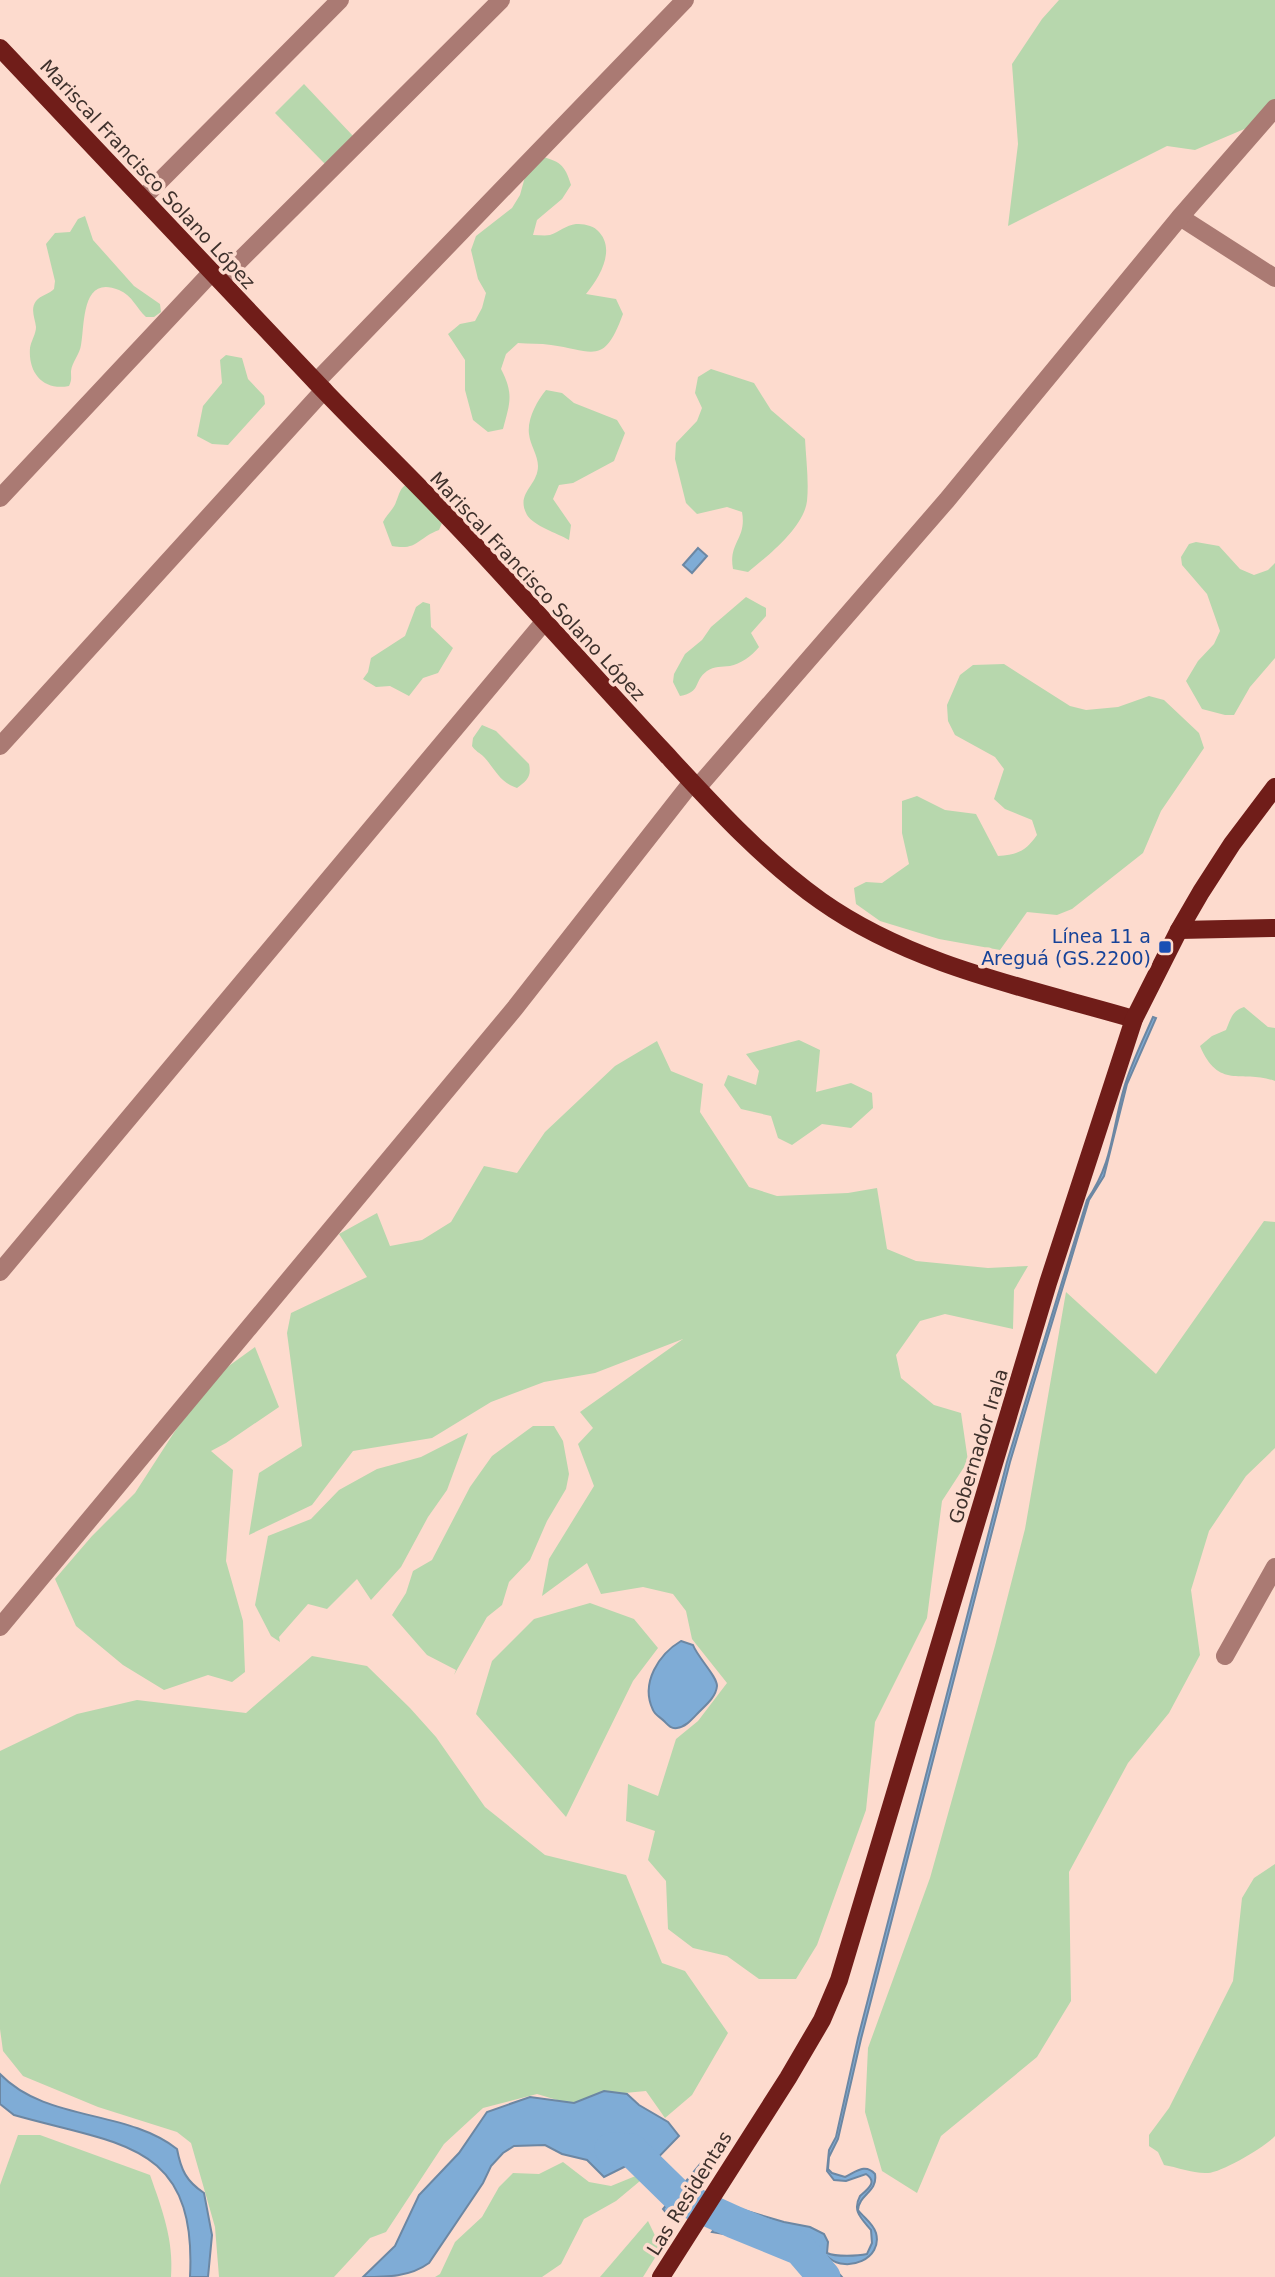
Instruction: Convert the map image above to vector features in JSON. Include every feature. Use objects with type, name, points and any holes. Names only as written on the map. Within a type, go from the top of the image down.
[{"type":"main road","name":"Mariscal Francisco Solano López","points":[[0,48],[468,538],[694,785],[760,851],[822,902],[912,951],[956,968],[1134,1019]]},
{"type":"main road","name":"Gobernador Irala","points":[[753,2131],[815,2031],[839,1980],[1048,1283],[1134,1019],[1179,930],[1232,844],[1275,787]]},
{"type":"main road","points":[[1179,930],[1275,928]]},
{"type":"main road","name":"Las Residentas","points":[[661,2277],[753,2131]]},
{"type":"street","points":[[143,198],[340,0]]},
{"type":"street","points":[[0,498],[216,276],[462,42],[501,0]]},
{"type":"street","points":[[0,746],[320,386],[685,0]]},
{"type":"street","points":[[0,1627],[515,1008],[694,785],[947,500],[1180,217],[1275,108]]},
{"type":"street","points":[[1180,217],[1275,278]]},
{"type":"street","points":[[0,1272],[544,622]]},
{"type":"street","points":[[1225,1656],[1275,1567]]},
{"type":"green space","points":[[1059,0],[1275,0],[1275,116],[1195,150],[1167,146],[1008,226],[1018,144],[1012,64],[1042,19]]},
{"type":"green space","points":[[304,84],[353,136],[325,164],[275,113]]},
{"type":"green space","points":[[539,156],[560,164],[571,185],[562,199],[537,220],[533,235],[550,235],[576,224],[597,230],[606,245],[606,254],[601,271],[586,294],[616,299],[623,314],[610,342],[596,351],[518,343],[506,354],[501,369],[508,385],[510,399],[503,429],[488,432],[473,420],[465,390],[465,360],[448,334],[460,324],[475,321],[482,308],[486,293],[478,279],[471,250],[476,236],[512,208],[520,195],[528,166]]},
{"type":"green space","points":[[85,216],[93,240],[134,286],[160,304],[161,312],[154,317],[146,317],[131,299],[119,290],[107,287],[98,289],[87,304],[80,348],[72,368],[69,386],[52,386],[39,379],[32,366],[30,348],[36,327],[33,307],[38,299],[54,289],[55,281],[46,244],[55,233],[70,232],[78,219]]},
{"type":"green space","points":[[226,355],[242,358],[248,379],[264,396],[265,404],[228,445],[212,444],[197,436],[203,406],[222,383],[220,360]]},
{"type":"green space","points":[[711,369],[754,383],[771,410],[805,439],[808,486],[804,511],[784,540],[748,572],[733,569],[732,560],[742,528],[742,512],[727,507],[697,514],[686,503],[675,459],[676,443],[697,421],[702,408],[695,393],[698,377]]},
{"type":"green space","points":[[546,390],[562,393],[574,403],[617,420],[625,433],[614,461],[573,483],[559,485],[553,499],[571,525],[569,540],[535,523],[524,507],[525,495],[535,479],[538,466],[530,438],[531,416]]},
{"type":"green space","points":[[408,483],[442,523],[439,530],[412,545],[392,546],[383,522],[395,505],[401,489]]},
{"type":"green space","points":[[1196,542],[1219,546],[1240,569],[1254,575],[1268,570],[1275,563],[1275,658],[1250,687],[1234,715],[1202,709],[1186,681],[1198,661],[1214,644],[1220,631],[1207,594],[1182,565],[1181,557],[1189,544]]},
{"type":"green space","points":[[746,597],[766,608],[766,616],[751,633],[759,647],[738,663],[707,671],[692,692],[680,696],[673,682],[674,674],[685,654]]},
{"type":"green space","points":[[423,602],[430,604],[431,627],[453,648],[438,673],[423,678],[409,696],[390,686],[376,687],[363,679],[368,672],[371,658],[405,636],[416,607]]},
{"type":"green space","points":[[1004,664],[1070,706],[1086,710],[1118,707],[1149,696],[1164,700],[1199,733],[1204,748],[1161,811],[1143,853],[1072,909],[1057,915],[1027,912],[1000,950],[939,939],[880,921],[856,904],[854,888],[866,882],[882,883],[909,864],[902,833],[902,801],[917,796],[945,810],[976,814],[998,856],[1021,851],[1037,835],[1032,820],[1005,809],[994,799],[1004,769],[995,757],[955,735],[948,721],[947,705],[960,675],[973,665]]},
{"type":"green space","points":[[482,725],[496,731],[529,764],[526,781],[517,788],[502,779],[472,746],[473,738]]},
{"type":"green space","points":[[1244,1007],[1268,1027],[1275,1028],[1275,1081],[1224,1074],[1207,1060],[1200,1046],[1212,1036],[1226,1030],[1234,1013]]},
{"type":"green space","points":[[799,1040],[820,1050],[816,1092],[851,1083],[872,1093],[873,1108],[851,1128],[822,1124],[792,1145],[778,1138],[771,1116],[741,1109],[724,1085],[728,1075],[756,1085],[759,1071],[746,1054]]},
{"type":"green space","points":[[657,1041],[671,1071],[703,1084],[700,1112],[749,1187],[777,1196],[848,1193],[877,1188],[887,1249],[916,1261],[988,1268],[1028,1266],[1014,1290],[1013,1329],[945,1314],[920,1321],[896,1355],[901,1378],[934,1405],[961,1413],[968,1461],[942,1501],[927,1618],[875,1722],[866,1810],[817,1945],[796,1979],[759,1979],[727,1956],[693,1948],[668,1929],[666,1881],[648,1860],[655,1831],[626,1821],[628,1784],[658,1796],[676,1739],[698,1721],[727,1683],[692,1639],[686,1611],[673,1594],[643,1587],[601,1594],[587,1563],[542,1596],[549,1559],[594,1486],[578,1444],[593,1428],[580,1412],[683,1339],[595,1373],[544,1382],[491,1402],[432,1438],[353,1451],[312,1505],[249,1535],[259,1473],[302,1446],[287,1333],[291,1313],[367,1277],[339,1234],[377,1213],[390,1246],[422,1240],[451,1222],[484,1166],[517,1173],[545,1132],[615,1066]]},
{"type":"green space","points":[[1264,1221],[1275,1222],[1275,1448],[1246,1476],[1209,1531],[1191,1590],[1200,1655],[1169,1713],[1128,1763],[1069,1872],[1071,2001],[1037,2057],[941,2136],[917,2193],[882,2171],[865,2112],[868,2048],[930,1878],[995,1646],[1025,1529],[1066,1292],[1156,1374]]},
{"type":"green space","points":[[255,1347],[279,1407],[211,1451],[233,1470],[226,1561],[243,1621],[245,1672],[232,1682],[208,1675],[164,1690],[123,1665],[76,1626],[55,1579],[92,1536],[135,1493],[175,1431],[219,1373]]},
{"type":"green space","points":[[533,1426],[554,1426],[563,1441],[569,1474],[566,1489],[547,1521],[530,1560],[509,1582],[502,1605],[487,1617],[454,1675],[456,1670],[427,1655],[392,1615],[406,1593],[413,1571],[432,1560],[470,1487],[492,1456]]},
{"type":"green space","points":[[468,1433],[447,1490],[428,1517],[401,1567],[371,1600],[357,1579],[327,1609],[308,1604],[279,1637],[280,1642],[271,1636],[255,1605],[268,1536],[311,1519],[339,1490],[377,1469],[421,1457]]},
{"type":"green space","points":[[590,1603],[634,1619],[658,1648],[633,1681],[566,1817],[476,1714],[492,1661],[534,1619]]},
{"type":"green space","points":[[312,1656],[367,1666],[436,1737],[485,1807],[545,1855],[626,1875],[662,1963],[685,1971],[728,2033],[692,2095],[665,2118],[646,2091],[603,2095],[584,2108],[537,2094],[483,2108],[444,2144],[386,2232],[370,2238],[334,2277],[219,2277],[215,2227],[191,2143],[177,2132],[98,2107],[23,2076],[3,2051],[0,2029],[0,1751],[77,1714],[137,1700],[246,1713]]},
{"type":"green space","points":[[1275,1864],[1275,2136],[1243,2158],[1214,2172],[1197,2172],[1164,2165],[1158,2152],[1149,2146],[1149,2135],[1169,2108],[1233,1981],[1242,1898],[1254,1878]]},
{"type":"green space","points":[[18,2135],[40,2135],[150,2175],[169,2237],[171,2277],[0,2277],[0,2185]]},
{"type":"green space","points":[[563,2162],[589,2182],[611,2186],[638,2175],[640,2181],[616,2201],[584,2219],[561,2264],[542,2277],[435,2277],[440,2274],[455,2242],[482,2217],[499,2187],[513,2173],[539,2174]]},
{"type":"green space","points":[[648,2221],[661,2248],[643,2277],[600,2277]]},
{"type":"water","points":[[698,548],[707,556],[692,573],[683,565]]},
{"type":"water","points":[[1153,1017],[1156,1018],[1127,1084],[1104,1176],[1089,1200],[1010,1462],[861,2039],[838,2139],[829,2157],[828,2169],[832,2173],[845,2177],[868,2169],[875,2174],[874,2185],[858,2210],[875,2229],[877,2242],[869,2256],[854,2264],[836,2262],[829,2258],[831,2265],[842,2277],[816,2277],[793,2259],[768,2246],[741,2237],[712,2232],[730,2206],[810,2227],[824,2234],[828,2242],[827,2253],[847,2256],[867,2254],[872,2243],[871,2230],[857,2210],[860,2196],[871,2183],[870,2177],[866,2174],[846,2181],[834,2180],[827,2171],[829,2150],[836,2137],[858,2038],[1007,1462],[1087,1200],[1102,1173],[1127,1079]]},
{"type":"water","points":[[681,1641],[693,1645],[717,1686],[715,1694],[692,1719],[675,1728],[654,1712],[649,1690],[650,1680],[659,1661]]},
{"type":"water","points":[[0,2074],[19,2089],[40,2100],[134,2127],[157,2136],[177,2149],[185,2174],[204,2193],[212,2235],[208,2277],[190,2277],[189,2232],[180,2199],[165,2174],[144,2156],[118,2144],[14,2115],[0,2104]]},
{"type":"water","points":[[604,2091],[627,2094],[639,2105],[668,2122],[679,2136],[645,2171],[634,2162],[604,2177],[587,2160],[562,2154],[545,2145],[514,2146],[491,2166],[483,2183],[429,2263],[406,2274],[363,2277],[395,2246],[419,2195],[459,2153],[487,2112],[530,2097],[574,2103]]},
{"type":"water","points":[[715,2146],[717,2148],[672,2220],[663,2209]]},
{"type":"waterway","points":[[611,2149],[631,2150],[679,2197],[800,2249],[824,2277]]},
{"type":"place","name":"Línea 11 a Areguá (GS.2200)","points":[[1165,947]]}]
